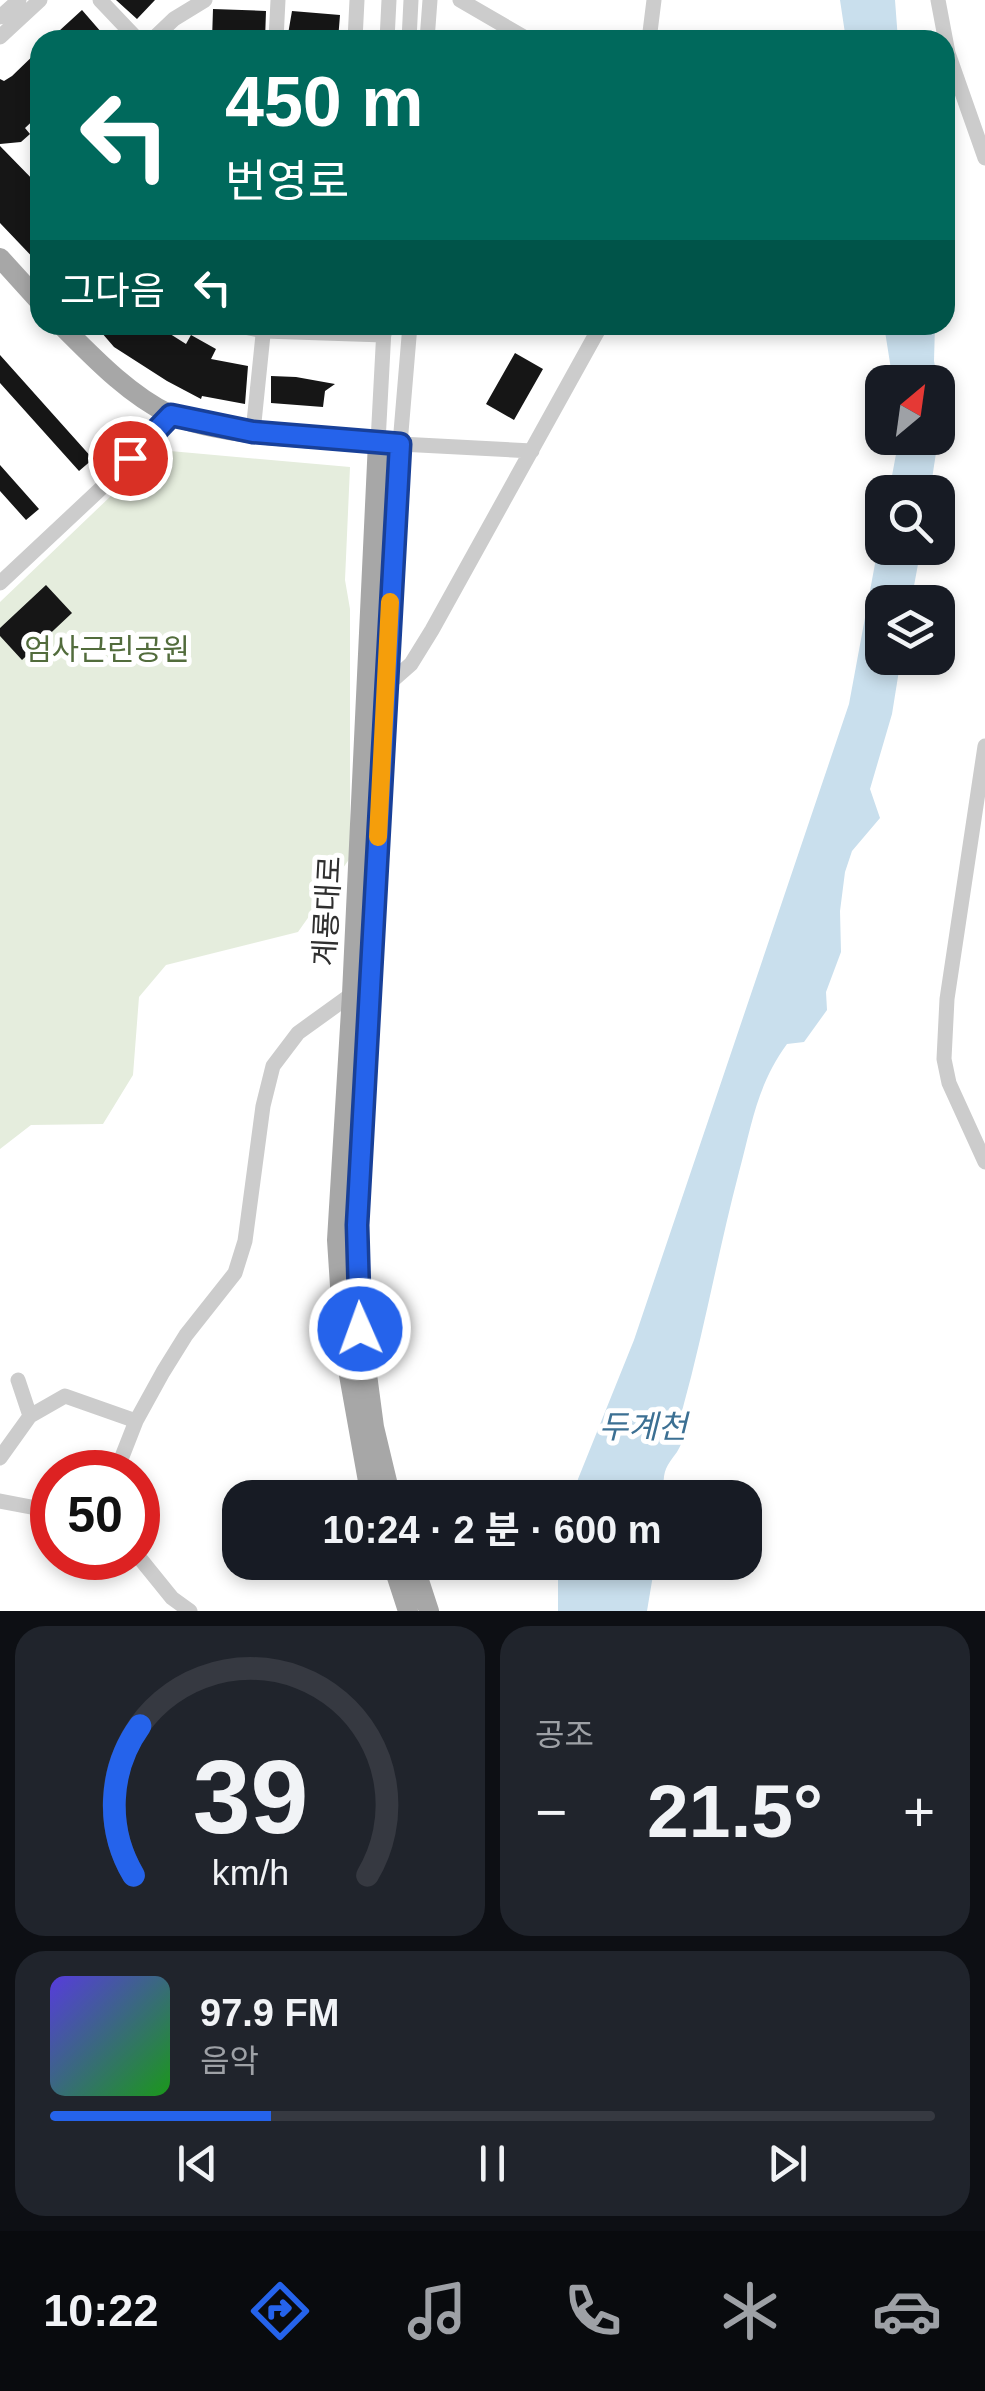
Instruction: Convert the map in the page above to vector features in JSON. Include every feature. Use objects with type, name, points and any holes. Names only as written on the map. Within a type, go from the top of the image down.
[{"type":"main road","points":[[0,258],[30,291]]},
{"type":"main road","points":[[73,335],[132,389],[171,415],[253,432],[389,443]]},
{"type":"main road","name":"계룡대로","points":[[387,1480],[374,1427],[360,1329],[357,1225],[386,686],[389,443]]},
{"type":"main road","name":"계룡대로","points":[[369,1480],[344,1347],[337,1240],[389,443]]},
{"type":"main road","points":[[398,1580],[408,1611]]},
{"type":"main road","points":[[418,1580],[429,1611]]},
{"type":"street","points":[[0,17],[18,0]]},
{"type":"street","points":[[0,37],[40,0]]},
{"type":"street","points":[[100,0],[128,30]]},
{"type":"street","points":[[162,30],[205,0]]},
{"type":"street","points":[[276,30],[278,0]]},
{"type":"street","points":[[356,30],[358,0]]},
{"type":"street","points":[[386,0],[387,30]]},
{"type":"street","points":[[409,30],[411,0]]},
{"type":"street","points":[[428,30],[430,0]]},
{"type":"street","points":[[460,0],[512,30]]},
{"type":"street","points":[[650,30],[654,0]]},
{"type":"street","points":[[938,0],[944,30]]},
{"type":"street","points":[[955,73],[985,158]]},
{"type":"street","points":[[253,432],[263,335]]},
{"type":"street","name":"계룡대로","points":[[384,335],[389,443]]},
{"type":"street","name":"계룡대로","points":[[389,443],[408,335]]},
{"type":"street","points":[[386,686],[411,664],[432,630],[595,335]]},
{"type":"street","points":[[0,583],[110,480],[171,415]]},
{"type":"street","points":[[389,443],[532,451]]},
{"type":"street","points":[[985,746],[978,831],[946,999],[944,1059],[949,1083],[982,1144],[985,1162]]},
{"type":"street","points":[[125,1450],[136,1421],[186,1335],[234,1273],[245,1241],[262,1106],[273,1066],[298,1034],[352,994]]},
{"type":"street","points":[[315,1020],[338,1027],[348,1046]]},
{"type":"street","points":[[18,1380],[30,1416]]},
{"type":"street","points":[[0,1458],[30,1416],[65,1396],[136,1421]]},
{"type":"street","points":[[0,1502],[30,1507]]},
{"type":"street","points":[[157,1580],[190,1611]]},
{"type":"green space","name":"엄사근린공원","points":[[159,450],[350,467],[345,580],[350,609],[350,858],[298,932],[166,965],[139,997],[133,1075],[103,1124],[31,1125],[0,1149],[0,602]]},
{"type":"water","points":[[840,0],[895,0],[897,30],[844,30]]},
{"type":"water","points":[[886,335],[935,335],[935,365],[890,365]]},
{"type":"water","points":[[896,455],[936,455],[933,475],[892,475]]},
{"type":"water","name":"두계천","points":[[875,565],[918,565],[914,585],[871,585]]},
{"type":"water","name":"두계천","points":[[865,618],[865,675],[898,675],[892,714],[870,789],[880,818],[852,851],[845,872],[840,911],[841,952],[826,992],[827,1010],[804,1042],[787,1044],[757,1105],[682,1411],[693,1412],[664,1480],[578,1480],[634,1340],[849,704]]},
{"type":"water","points":[[558,1580],[652,1580],[647,1611],[558,1611]]},
{"type":"building","points":[[116,0],[155,0],[137,19]]},
{"type":"building","points":[[213,9],[266,11],[265,30],[212,30]]},
{"type":"building","points":[[82,10],[99,30],[60,30]]},
{"type":"building","points":[[292,11],[340,15],[339,30],[289,30]]},
{"type":"building","points":[[30,59],[30,123],[25,128],[30,134],[21,142],[0,144],[0,79],[12,76]]},
{"type":"building","points":[[0,146],[30,177],[30,254],[0,223]]},
{"type":"building","points":[[104,335],[172,335],[186,344],[191,335],[216,349],[211,359],[248,366],[245,404],[202,396],[201,399],[114,347]]},
{"type":"building","points":[[515,353],[543,369],[514,420],[486,404]]},
{"type":"building","points":[[0,355],[93,459],[79,471],[0,383]]},
{"type":"building","points":[[271,376],[335,384],[325,391],[323,407],[271,403]]},
{"type":"building","points":[[0,465],[39,509],[26,520],[0,491]]},
{"type":"building","points":[[46,585],[72,613],[22,660],[0,636],[0,628]]},
{"type":"slow traffic","points":[[378,837],[390,602]]},
{"type":"route","points":[[130,458],[171,415],[253,432],[400,444],[357,1225],[360,1329]]}]
